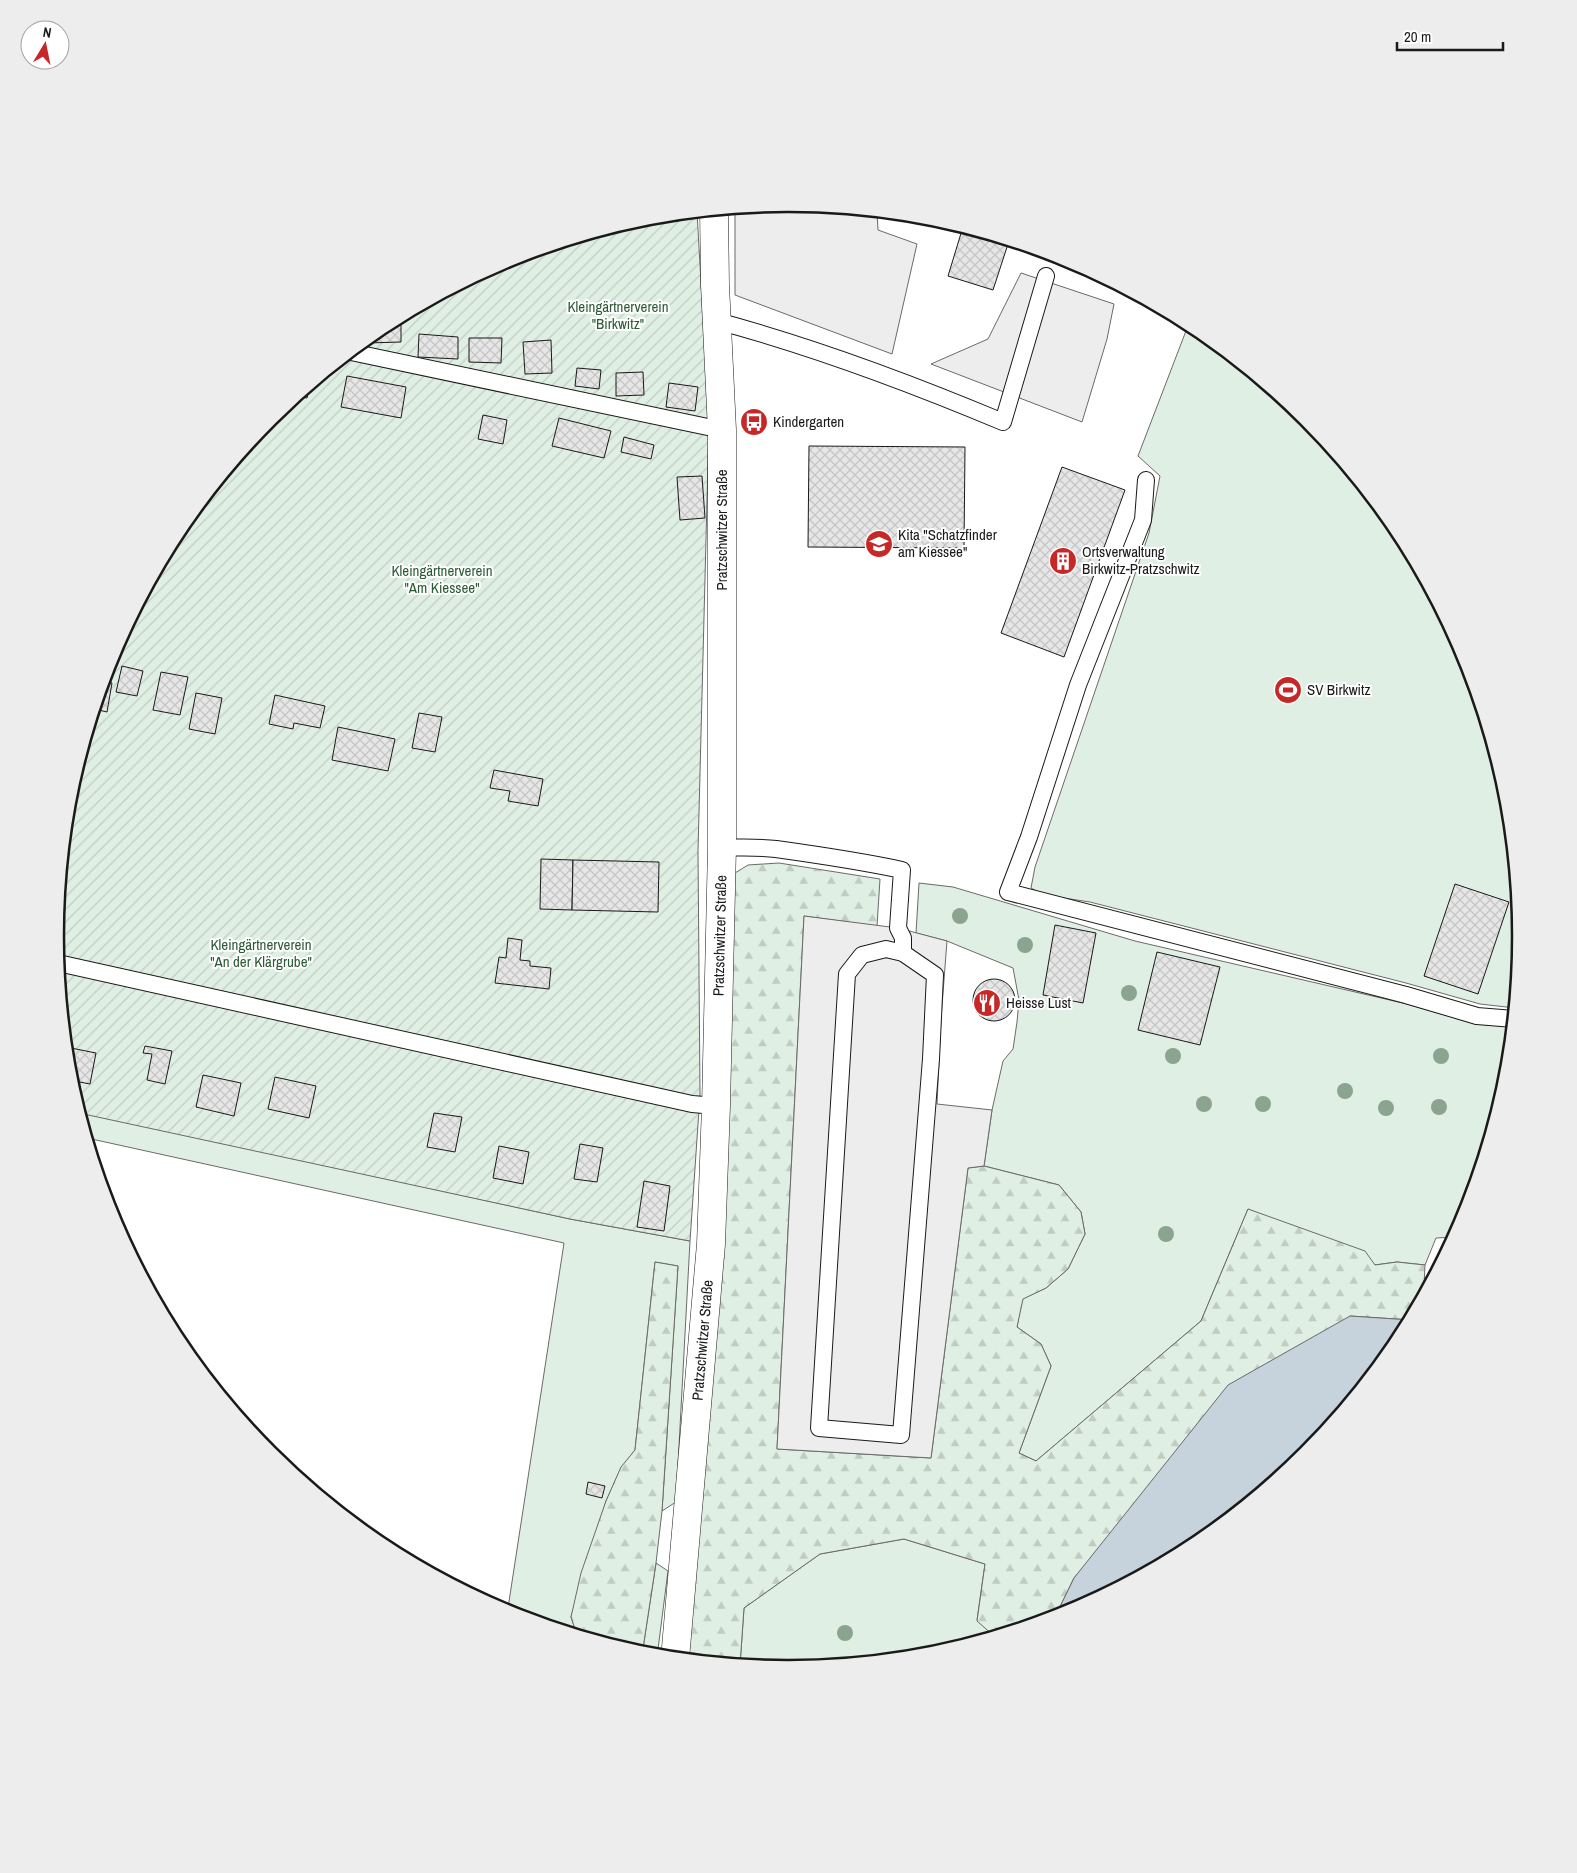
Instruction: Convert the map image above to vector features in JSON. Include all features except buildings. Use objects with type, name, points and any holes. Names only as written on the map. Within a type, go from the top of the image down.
[{"type":"street","name":"Pratzschwitzer Straße","points":[[676,1652],[711,1244],[716,1106],[722,847],[722,430],[714,216]]},
{"type":"lane","points":[[717,320],[850,363],[961,404],[1003,422],[1046,276]]},
{"type":"lane","points":[[359,354],[722,430]]},
{"type":"lane","points":[[1146,480],[1143,520],[1078,685],[1029,836],[1008,892],[1406,994],[1478,1016],[1508,1019]]},
{"type":"lane","points":[[722,847],[776,849],[845,858],[902,870],[898,928],[903,938],[904,953]]},
{"type":"lane","points":[[886,948],[904,953],[935,975],[930,1069],[900,1435],[819,1428],[847,974],[862,954],[886,948]]},
{"type":"lane","points":[[65,964],[692,1104],[716,1106]]},
{"type":"green space","points":[[697,218],[709,423],[698,851],[700,1095],[690,1241],[570,1219],[86,1114],[70,1031],[65,984],[65,889],[70,842],[88,749],[102,704],[138,616],[186,534],[214,495],[276,424],[347,362],[386,334],[468,286],[556,250],[601,236]]},
{"type":"green space","name":"SV Birkwitz","points":[[1186,331],[1230,362],[1301,424],[1363,495],[1391,534],[1439,616],[1475,704],[1489,749],[1507,842],[1512,889],[1512,984],[1510,1007],[1480,1004],[1406,983],[1090,902],[1044,895],[1031,888],[1035,867],[1149,533],[1160,476],[1138,456]]},
{"type":"green space","points":[[779,863],[880,879],[877,926],[804,916],[777,1449],[931,1458],[968,1168],[984,1166],[1059,1185],[1081,1212],[1085,1234],[1068,1269],[1046,1288],[1023,1299],[1017,1327],[1041,1344],[1051,1366],[1019,1453],[1036,1461],[1201,1321],[1248,1209],[1365,1251],[1375,1265],[1397,1262],[1425,1265],[1424,1284],[1403,1319],[1350,1316],[1097,1551],[1074,1578],[1059,1609],[990,1633],[977,1621],[985,1564],[904,1539],[820,1554],[744,1608],[740,1660],[688,1654],[719,1254],[735,873],[748,865]]},
{"type":"green space","points":[[919,883],[953,887],[1135,941],[1407,1004],[1476,1024],[1507,1027],[1489,1124],[1475,1169],[1448,1237],[1436,1238],[1425,1265],[1397,1262],[1375,1265],[1248,1209],[1201,1321],[1036,1461],[1019,1453],[1051,1366],[1041,1344],[1017,1327],[1022,1299],[1046,1288],[1068,1269],[1085,1234],[1081,1212],[1059,1185],[984,1166],[992,1110],[1003,1061],[1013,1049],[1017,1022],[1019,1000],[1013,968],[947,941],[916,933]]},
{"type":"green space","points":[[86,1113],[570,1219],[690,1241],[676,1502],[662,1511],[678,1266],[655,1262],[635,1450],[621,1468],[606,1501],[571,1617],[575,1629],[508,1605],[564,1243],[93,1139]]},
{"type":"green space","points":[[655,1262],[678,1266],[662,1511],[643,1646],[575,1629],[571,1617],[581,1573],[606,1501],[621,1467],[635,1450]]},
{"type":"green space","points":[[904,1539],[985,1564],[977,1620],[990,1633],[930,1647],[883,1655],[836,1660],[740,1660],[744,1608],[820,1554]]},
{"type":"green space","points":[[656,1563],[668,1571],[658,1649],[643,1646]]},
{"type":"shaded area","points":[[836,213],[877,217],[878,230],[917,244],[892,354],[735,295],[735,214]]},
{"type":"shaded area","points":[[1021,273],[1114,304],[1107,339],[1082,422],[931,364],[988,339]]},
{"type":"shaded area","points":[[804,916],[898,928],[947,941],[937,1104],[992,1110],[984,1166],[968,1168],[931,1458],[777,1449]]},
{"type":"shaded area","points":[[1350,1316],[1403,1319],[1363,1378],[1333,1414],[1301,1449],[1266,1481],[1230,1511],[1191,1539],[1151,1564],[1109,1587],[1059,1609],[1074,1578],[1228,1385]]},
{"type":"place","name":"Kindergarten","points":[[754,422]]},
{"type":"place","name":"Kita \"Schatzfinder am Kiessee\"","points":[[879,544]]},
{"type":"place","name":"Ortsverwaltung Birkwitz-Pratzschwitz","points":[[1063,561]]},
{"type":"place","name":"SV Birkwitz","points":[[1288,690]]},
{"type":"place","name":"Heisse Lust","points":[[987,1003]]},
{"type":"park label","name":"Kleingärtnerverein \"Birkwitz\"","points":[[618,316]]},
{"type":"park label","name":"Kleingärtnerverein \"Am Kiessee\"","points":[[442,580]]},
{"type":"park label","name":"Kleingärtnerverein \"An der Klärgrube\"","points":[[261,954]]}]
